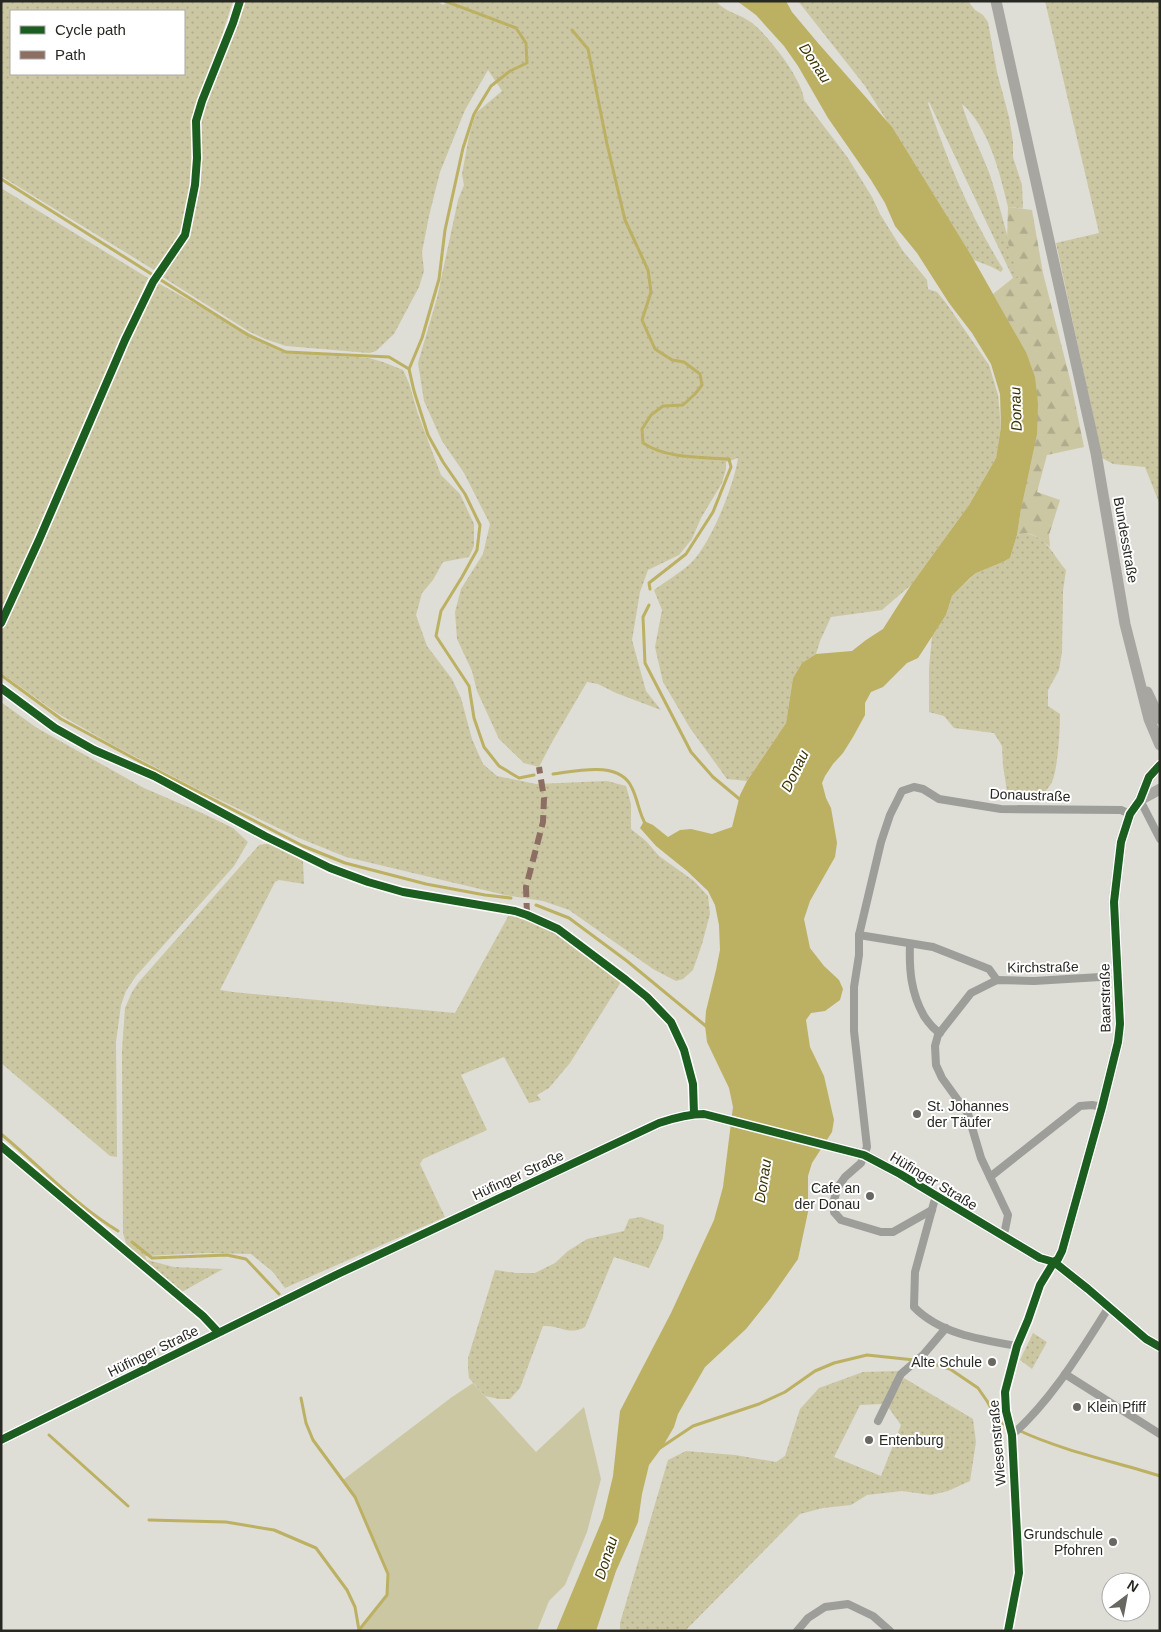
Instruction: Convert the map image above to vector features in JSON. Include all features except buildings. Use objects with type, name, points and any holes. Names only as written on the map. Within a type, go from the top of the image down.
[{"type":"street","name":"Bundesstraße","points":[[996,1],[1096,453],[1126,624],[1149,719],[1160,745]]},
{"type":"street","name":"Bundesstraße","points":[[1136,668],[1160,718]]},
{"type":"street","name":"Baarstraße","points":[[1054,1262],[1062,1251],[1118,1042],[1120,1024],[1114,902],[1121,842],[1130,814],[1140,800],[1149,777],[1160,765]]},
{"type":"street","name":"Donaustraße","points":[[861,1153],[867,1147],[854,1031],[854,987],[859,955],[859,935],[881,842],[890,815],[902,791],[914,787],[923,789],[939,798],[1001,809],[1121,810],[1130,814]]},
{"type":"street","name":"Baarstraße","points":[[1140,800],[1160,789]]},
{"type":"street","points":[[1140,800],[1160,839]]},
{"type":"street","points":[[859,935],[933,947],[989,969],[998,980]]},
{"type":"street","points":[[910,944],[909,965],[918,1006],[934,1030],[940,1033]]},
{"type":"street","name":"Kirchstraße","points":[[1002,1235],[1008,1215],[981,1158],[968,1114],[942,1078],[936,1065],[935,1046],[940,1033],[971,993],[998,980],[1034,981],[1117,976]]},
{"type":"street","points":[[990,1177],[1080,1106],[1092,1105],[1102,1107]]},
{"type":"street","name":"Hüfinger Straße","points":[[1,1440],[340,1273],[659,1123],[676,1117],[704,1114],[861,1153],[936,1195],[1040,1258],[1054,1262],[1146,1339],[1160,1347]]},
{"type":"street","points":[[861,1153],[859,1167],[845,1177],[838,1186],[834,1200],[834,1212],[841,1220],[881,1232],[893,1232],[932,1210]]},
{"type":"street","points":[[936,1195],[915,1272],[914,1307],[922,1316],[946,1328],[981,1340],[1017,1346]]},
{"type":"street","name":"Wiesenstraße","points":[[1008,1631],[1018,1572],[1012,1435],[1006,1411],[1005,1392],[1017,1346],[1040,1285],[1054,1262]]},
{"type":"street","points":[[1012,1435],[1028,1421],[1065,1374],[1110,1308]]},
{"type":"street","points":[[878,1421],[901,1374],[923,1355],[946,1328]]},
{"type":"street","points":[[1065,1374],[1160,1434]]},
{"type":"street","points":[[797,1631],[808,1618],[825,1607],[848,1604],[873,1616],[890,1631]]},
{"type":"green space","points":[[1,1],[233,1],[210,72],[198,97],[192,118],[191,183],[181,230],[173,245],[154,270],[1,176]]},
{"type":"green space","points":[[242,1],[437,1],[443,5],[449,1],[716,1],[723,8],[752,23],[767,37],[784,58],[798,81],[804,100],[848,158],[903,251],[927,280],[928,289],[937,292],[946,303],[989,365],[998,395],[1001,427],[996,458],[969,505],[911,585],[882,610],[831,617],[816,654],[802,663],[793,678],[786,723],[747,781],[727,779],[690,728],[663,682],[655,647],[662,610],[654,590],[678,574],[699,554],[714,528],[727,498],[738,458],[726,462],[722,483],[701,518],[692,539],[679,555],[648,570],[640,592],[632,640],[646,691],[661,710],[598,684],[587,682],[539,767],[524,763],[499,739],[477,691],[472,671],[457,639],[455,612],[461,589],[483,554],[490,524],[464,473],[442,441],[424,401],[418,363],[437,298],[458,200],[464,185],[462,174],[469,136],[476,113],[502,91],[488,70],[465,110],[440,172],[422,252],[424,271],[419,287],[394,334],[376,351],[369,353],[286,346],[265,339],[250,332],[161,276],[187,236],[199,176],[199,126],[201,111],[234,28]]},
{"type":"green space","points":[[798,1],[968,1],[975,10],[983,15],[988,22],[997,72],[1009,117],[1013,157],[1022,185],[1023,208],[1008,207],[997,166],[986,138],[979,125],[962,104],[990,175],[1019,279],[1013,278],[929,102],[935,125],[952,167],[980,229],[1003,269],[1001,272],[974,260],[865,86]]},
{"type":"green space","points":[[1045,1],[1160,1],[1160,505],[1145,467],[1113,464],[1102,458],[1056,243],[1099,233]]},
{"type":"green space","points":[[1,188],[148,278],[1,614]]},
{"type":"green space","points":[[1008,207],[1032,210],[1043,273],[1071,383],[1084,447],[1047,455],[1037,492],[1060,500],[1049,535],[1050,547],[1031,534],[1022,533],[1017,535],[1021,509],[1026,352],[993,294],[1013,278],[1018,278],[1007,239]]},
{"type":"green space","points":[[156,282],[283,352],[369,358],[403,370],[441,475],[460,494],[474,524],[474,546],[469,557],[443,562],[433,580],[422,593],[416,615],[427,646],[452,679],[461,698],[472,739],[483,764],[497,776],[536,784],[607,781],[626,786],[631,804],[631,829],[646,841],[659,856],[694,881],[708,896],[710,914],[702,944],[693,970],[683,979],[676,981],[653,969],[569,910],[543,901],[505,895],[346,857],[299,838],[199,790],[111,744],[57,713],[1,673],[1,629],[126,343]]},
{"type":"green space","points":[[1024,533],[1044,542],[1066,570],[1063,591],[1062,652],[1059,670],[1048,690],[1048,706],[1060,714],[1057,761],[1051,784],[1044,793],[1030,795],[1007,791],[1002,746],[994,733],[954,728],[944,716],[929,712],[929,668],[932,636],[946,615],[952,596],[976,573],[1010,558],[1017,535]]},
{"type":"green space","points":[[1,702],[37,728],[144,788],[233,828],[248,842],[234,866],[136,976],[126,991],[121,1005],[116,1042],[117,1157],[110,1156],[1,1063]]},
{"type":"green space","points":[[271,843],[303,861],[304,884],[279,880],[275,882],[220,990],[455,1013],[510,913],[540,924],[565,938],[621,982],[570,1063],[549,1088],[537,1095],[541,1100],[529,1103],[504,1057],[461,1075],[487,1130],[423,1159],[420,1164],[445,1217],[285,1288],[273,1272],[251,1254],[206,1253],[145,1256],[147,1260],[174,1267],[223,1269],[180,1293],[127,1247],[123,1233],[122,1051],[125,1008],[138,983],[259,845]]},
{"type":"green space","points":[[641,1217],[664,1225],[663,1238],[649,1268],[614,1257],[585,1327],[579,1330],[569,1330],[543,1326],[520,1388],[510,1399],[485,1396],[469,1378],[468,1358],[495,1270],[535,1273],[555,1263],[568,1251],[587,1239],[624,1231],[629,1219]]},
{"type":"green space","points":[[1033,1333],[1047,1342],[1032,1369],[1020,1360]]},
{"type":"green space","points":[[900,1371],[882,1404],[860,1405],[834,1457],[881,1476],[901,1425],[888,1407],[904,1378],[973,1419],[976,1442],[970,1481],[948,1491],[931,1495],[902,1491],[867,1495],[851,1505],[823,1508],[800,1514],[686,1630],[620,1631],[620,1623],[668,1460],[686,1451],[735,1455],[776,1462],[785,1456],[800,1409],[819,1388],[863,1372]]},
{"type":"green space","points":[[473,1383],[536,1452],[584,1407],[601,1479],[587,1532],[565,1585],[549,1601],[537,1631],[358,1631],[387,1595],[388,1574],[355,1497],[343,1480]]},
{"type":"water","name":"Donau","points":[[737,1],[786,1],[792,12],[818,43],[892,127],[971,255],[1026,352],[1035,377],[1038,404],[1037,434],[1017,535],[1010,558],[976,573],[970,578],[952,596],[946,615],[918,658],[907,663],[883,687],[871,692],[865,703],[865,715],[843,753],[833,764],[822,783],[831,808],[837,843],[835,857],[810,901],[804,919],[810,948],[824,966],[839,980],[843,989],[840,1000],[825,1011],[811,1013],[806,1020],[810,1047],[824,1076],[834,1120],[832,1132],[812,1163],[808,1176],[808,1212],[798,1259],[746,1329],[705,1367],[678,1414],[674,1427],[649,1465],[638,1522],[616,1571],[596,1631],[556,1631],[603,1518],[613,1476],[620,1411],[671,1313],[714,1220],[723,1187],[733,1107],[729,1088],[707,1042],[705,1025],[706,1011],[720,950],[719,925],[715,905],[708,891],[656,846],[640,828],[644,821],[653,825],[668,837],[680,830],[691,829],[712,834],[732,827],[740,795],[747,781],[786,723],[793,678],[802,663],[816,654],[852,651],[883,629],[911,585],[969,505],[996,458],[1001,427],[1000,394],[991,364],[972,333],[949,303],[917,253],[895,226],[885,203],[871,180],[828,118],[798,66],[784,46],[756,15]]},
{"type":"waterway","points":[[445,1],[516,28],[526,43],[527,63],[510,71],[491,86],[474,114],[463,148],[445,230],[439,279],[422,338],[409,369],[428,435],[443,462],[465,494],[480,525],[477,550],[441,611],[436,636],[469,686],[474,718],[484,747],[499,766],[519,778],[534,775]]},
{"type":"waterway","points":[[572,30],[588,49],[607,144],[625,220],[648,270],[651,292],[642,320],[655,349],[672,360],[684,362],[700,374],[702,385],[683,405],[663,406],[651,415],[642,429],[643,443],[673,455],[729,459],[731,467],[713,512],[686,554],[649,583],[650,589]]},
{"type":"waterway","points":[[1,179],[248,335],[286,352],[389,357],[409,369]]},
{"type":"waterway","points":[[649,605],[643,617],[645,663],[691,752],[713,777],[743,802]]},
{"type":"waterway","points":[[1,675],[61,719],[303,846],[345,863],[426,884],[511,898]]},
{"type":"waterway","points":[[553,774],[597,769],[608,770],[618,774],[626,779],[632,788],[646,825]]},
{"type":"waterway","points":[[536,905],[569,918],[627,961],[707,1027]]},
{"type":"waterway","points":[[1,1134],[72,1197],[118,1231]]},
{"type":"waterway","points":[[132,1242],[152,1258],[227,1255],[246,1259],[279,1294]]},
{"type":"waterway","points":[[660,1448],[693,1426],[759,1404],[785,1392],[815,1371],[834,1363],[867,1355],[924,1361],[950,1369],[978,1388],[999,1422],[1008,1426]]},
{"type":"waterway","points":[[301,1398],[306,1423],[313,1440],[355,1497],[388,1574],[387,1595],[359,1630]]},
{"type":"waterway","points":[[1018,1430],[1070,1450],[1160,1476]]},
{"type":"waterway","points":[[49,1435],[128,1506]]},
{"type":"waterway","points":[[149,1520],[226,1522],[274,1530],[316,1548],[347,1590],[355,1607],[359,1630]]},
{"type":"marked path","points":[[527,915],[526,887],[543,822],[544,798],[539,767]]},
{"type":"cycle path","points":[[1,623],[125,340],[153,282],[185,235],[195,185],[197,158],[196,121],[240,1]]},
{"type":"cycle path","points":[[1,688],[55,728],[94,750],[154,776],[265,836],[330,868],[403,892],[515,911],[558,929],[647,997],[671,1022],[684,1050],[693,1084],[694,1114]]},
{"type":"cycle path","points":[[1008,1631],[1019,1573],[1012,1435],[1006,1411],[1005,1392],[1017,1346],[1040,1285],[1062,1251],[1102,1107],[1118,1042],[1120,1024],[1114,902],[1121,842],[1130,814],[1140,800],[1149,777],[1160,765]]},
{"type":"cycle path","points":[[1,1440],[340,1273],[659,1123],[687,1116],[704,1114],[864,1155],[900,1174],[1040,1258],[1054,1262]]},
{"type":"cycle path","points":[[1,1146],[203,1316],[218,1332]]},
{"type":"cycle path","points":[[1054,1262],[1146,1339],[1160,1347]]},
{"type":"place","name":"St. Johannes der Täufer","points":[[917,1114]]},
{"type":"place","name":"Cafe an der Donau","points":[[870,1196]]},
{"type":"place","name":"Alte Schule","points":[[992,1362]]},
{"type":"place","name":"Klein Pfiff","points":[[1077,1407]]},
{"type":"place","name":"Entenburg","points":[[869,1440]]},
{"type":"place","name":"Grundschule Pfohren","points":[[1113,1542]]}]
